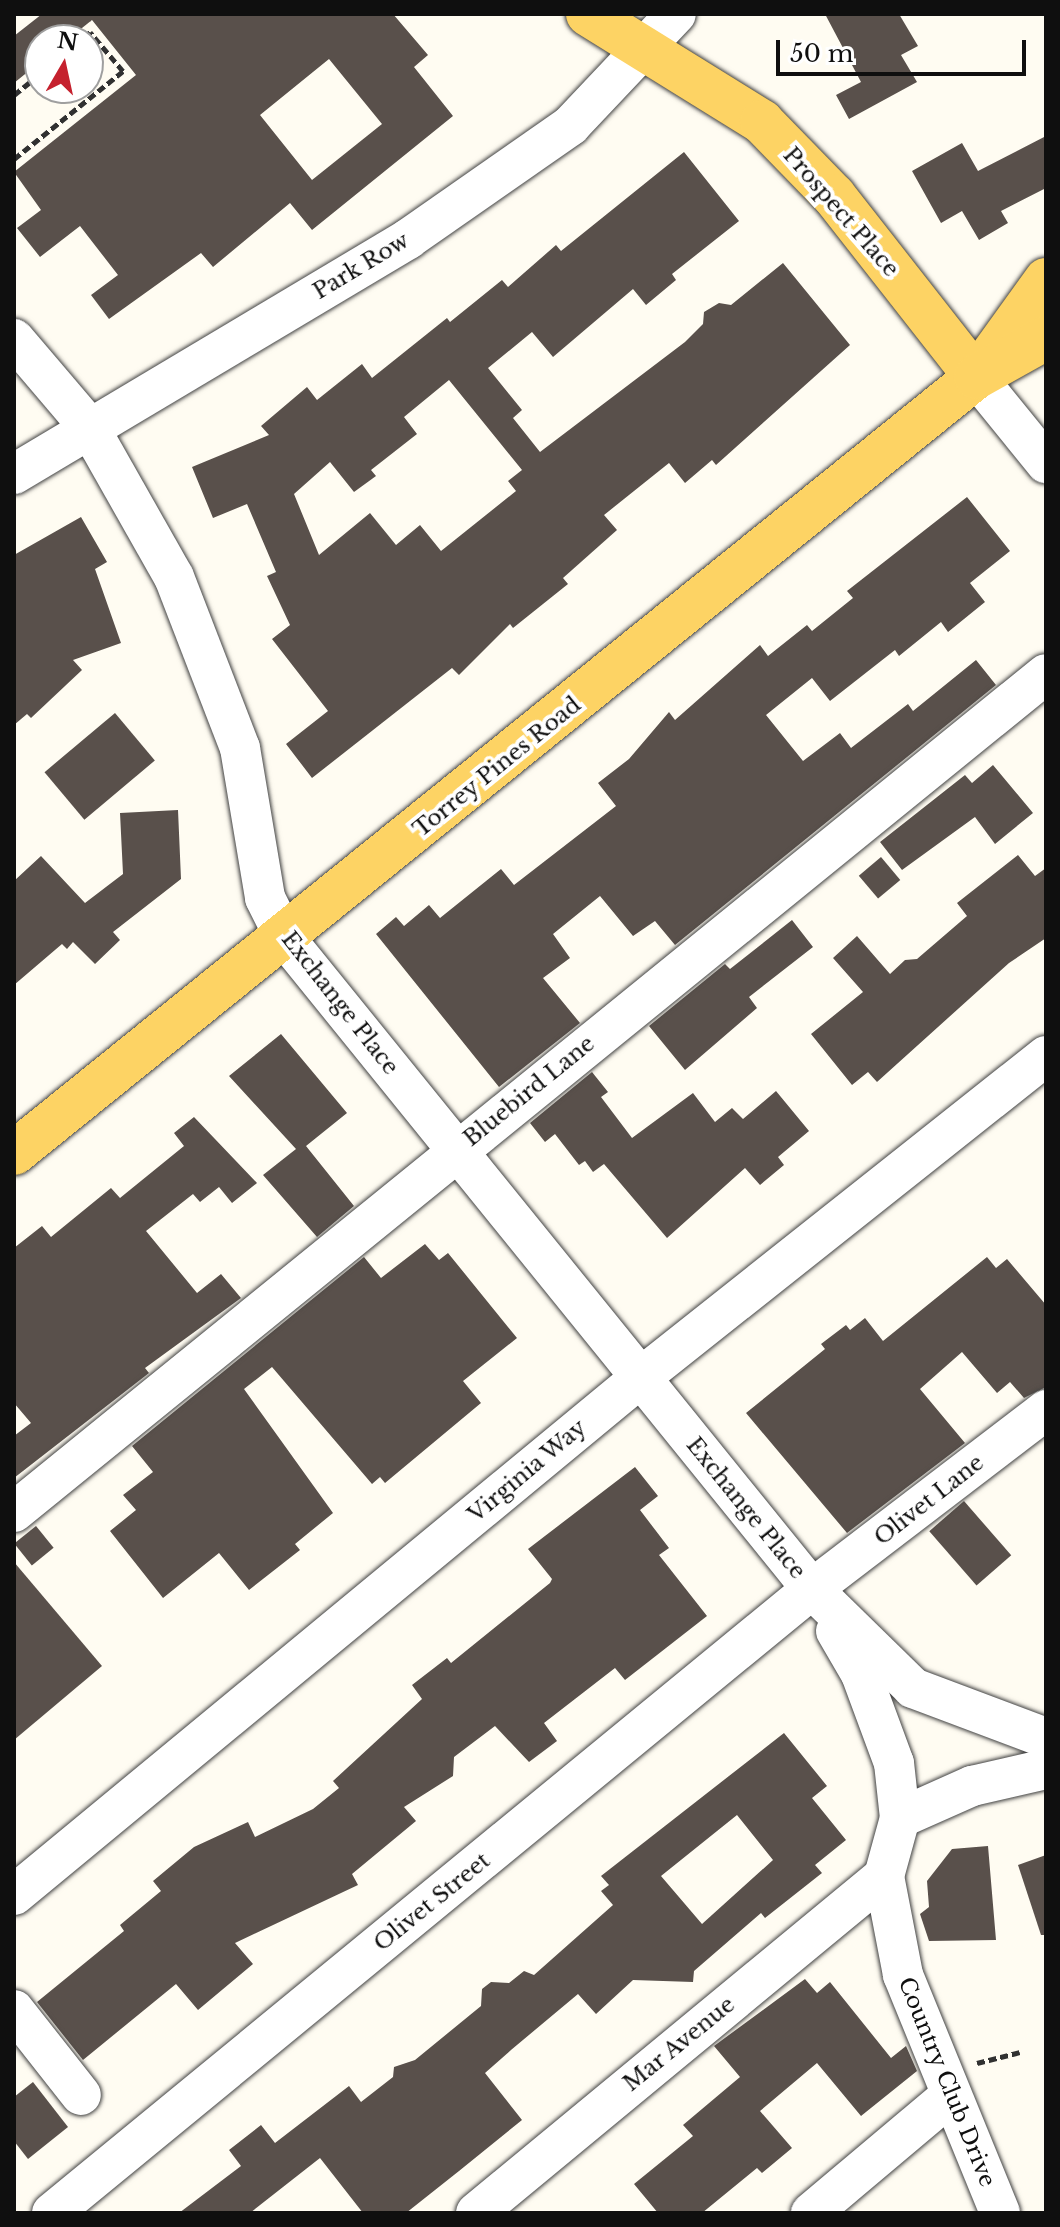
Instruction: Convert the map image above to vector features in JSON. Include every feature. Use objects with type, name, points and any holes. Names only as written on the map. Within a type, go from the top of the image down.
[{"type":"main road","name":"Prospect Place","points":[[588,14],[762,122],[834,196],[976,377]]},
{"type":"main road","name":"Torrey Pines Road","points":[[976,377],[1046,280]]},
{"type":"main road","name":"Torrey Pines Road","points":[[14,1153],[285,938],[976,377],[1046,338]]},
{"type":"street","name":"Park Row","points":[[14,474],[408,239],[570,126],[676,14]]},
{"type":"street","name":"Exchange Place","points":[[14,339],[89,427],[174,577],[235,734],[265,898],[285,938],[812,1589]]},
{"type":"street","name":"Prospect Place","points":[[976,377],[1046,463]]},
{"type":"street","name":"Bluebird Lane","points":[[14,1512],[457,1149],[1046,674]]},
{"type":"street","name":"Virginia Way","points":[[14,1895],[640,1378],[1046,1056]]},
{"type":"street","name":"Olivet Lane","points":[[812,1589],[1046,1410]]},
{"type":"street","points":[[812,1589],[913,1688],[1046,1738]]},
{"type":"street","name":"Country Club Drive","points":[[812,1589],[861,1674],[894,1763],[900,1818],[884,1876],[903,1975],[1000,2213]]},
{"type":"street","name":"Olivet Street","points":[[52,2213],[812,1589]]},
{"type":"street","points":[[900,1818],[972,1786],[1046,1769]]},
{"type":"street","name":"Mar Avenue","points":[[476,2213],[884,1876]]},
{"type":"street","points":[[14,2010],[81,2095]]},
{"type":"street","points":[[811,2213],[951,2095]]},
{"type":"path","points":[[104,49],[123,71],[104,86]]},
{"type":"path","points":[[14,159],[82,104]]},
{"type":"building","points":[[42,14],[393,14],[428,55],[414,67],[453,116],[312,230],[290,203],[213,267],[201,253],[109,319],[91,295],[118,275],[80,226],[40,257],[17,228],[41,210],[14,172],[100,104],[104,104],[104,100],[136,75],[104,35],[104,24],[95,24],[92,20],[87,24],[29,24]],"holes":[[[329,59],[382,124],[312,180],[260,115]]]},
{"type":"building","points":[[825,14],[899,14],[918,46],[901,55],[917,82],[849,119],[836,95],[861,82]]},
{"type":"building","points":[[24,28],[24,75],[14,83],[14,36]]},
{"type":"building","points":[[1046,136],[1046,188],[1001,211],[1008,223],[979,240],[962,211],[941,223],[912,171],[962,143],[978,171]]},
{"type":"building","points":[[684,152],[739,221],[672,274],[676,280],[646,305],[633,289],[553,357],[532,332],[488,368],[522,410],[513,418],[540,452],[685,342],[703,324],[704,312],[719,303],[731,305],[783,263],[850,345],[716,465],[712,460],[685,483],[669,463],[604,515],[617,530],[563,578],[568,584],[513,628],[510,624],[459,675],[452,668],[312,778],[286,744],[328,711],[272,639],[290,625],[267,576],[276,572],[247,504],[213,518],[192,467],[269,435],[261,426],[307,387],[317,400],[362,364],[372,378],[447,318],[450,322],[502,280],[508,287],[556,245],[561,251]],"holes":[[[449,380],[522,470],[508,481],[516,491],[441,551],[420,525],[396,545],[370,513],[319,555],[294,494],[330,462],[354,492],[376,476],[371,470],[417,434],[404,417]]]},
{"type":"building","points":[[967,497],[1010,551],[970,583],[985,602],[948,632],[941,622],[899,656],[895,650],[830,701],[812,678],[766,715],[803,761],[840,733],[851,748],[908,704],[913,711],[976,660],[996,685],[675,945],[655,921],[633,936],[600,896],[553,934],[570,958],[543,978],[580,1023],[499,1087],[376,934],[396,917],[404,926],[429,905],[440,918],[501,869],[514,885],[616,806],[598,783],[629,759],[669,712],[675,720],[760,645],[768,656],[807,625],[812,631],[853,598],[847,591]]},
{"type":"building","points":[[81,517],[107,562],[95,569],[121,643],[73,660],[82,670],[31,718],[27,714],[14,725],[14,555]]},
{"type":"building","points":[[115,713],[155,760],[84,820],[45,772]]},
{"type":"building","points":[[993,765],[1033,813],[995,844],[975,817],[902,870],[880,842],[965,775],[972,783]]},
{"type":"building","points":[[178,810],[181,879],[113,932],[120,940],[95,964],[73,942],[67,949],[62,944],[14,985],[14,881],[41,856],[85,903],[123,874],[120,813]]},
{"type":"building","points":[[1018,855],[1035,876],[1046,868],[1046,938],[1009,963],[877,1082],[868,1072],[852,1085],[811,1034],[863,992],[833,958],[857,936],[890,974],[905,960],[917,959],[967,916],[957,903]]},
{"type":"building","points":[[881,857],[900,880],[878,899],[859,876]]},
{"type":"building","points":[[792,920],[813,947],[749,997],[757,1008],[685,1070],[649,1026],[725,964],[730,969]]},
{"type":"building","points":[[281,1034],[347,1113],[306,1146],[354,1206],[317,1237],[263,1175],[296,1149],[229,1076]]},
{"type":"building","points":[[592,1072],[608,1092],[601,1097],[632,1138],[693,1093],[715,1122],[732,1108],[743,1119],[776,1091],[809,1131],[778,1157],[784,1165],[760,1185],[745,1168],[667,1238],[604,1164],[593,1172],[585,1161],[579,1165],[555,1134],[545,1142],[530,1123]]},
{"type":"building","points":[[194,1117],[257,1183],[232,1203],[219,1187],[200,1202],[193,1194],[146,1231],[197,1293],[221,1274],[241,1298],[145,1368],[149,1373],[14,1478],[14,1436],[31,1423],[14,1403],[14,1248],[42,1226],[51,1237],[111,1188],[120,1198],[184,1146],[174,1133]]},
{"type":"building","points":[[425,1244],[439,1260],[448,1253],[517,1338],[463,1381],[481,1403],[385,1483],[380,1477],[372,1484],[272,1367],[244,1389],[333,1513],[295,1544],[300,1550],[249,1590],[219,1553],[163,1598],[110,1531],[136,1510],[123,1495],[153,1472],[132,1446],[364,1257],[381,1278]]},
{"type":"building","points":[[987,1257],[996,1268],[1007,1259],[1046,1305],[1046,1387],[1024,1398],[1010,1382],[997,1393],[962,1352],[920,1389],[965,1443],[847,1533],[746,1413],[825,1349],[821,1344],[846,1325],[850,1330],[865,1318],[883,1341]]},
{"type":"building","points":[[635,1467],[658,1496],[640,1510],[669,1548],[659,1555],[707,1616],[625,1680],[615,1668],[544,1723],[557,1741],[529,1762],[495,1726],[454,1757],[453,1776],[404,1807],[416,1821],[352,1874],[358,1885],[235,1943],[253,1964],[198,2010],[176,1984],[83,2060],[37,2002],[124,1931],[120,1925],[161,1891],[153,1881],[194,1847],[248,1822],[255,1837],[313,1809],[339,1788],[333,1781],[422,1699],[412,1685],[447,1658],[451,1663],[550,1583],[552,1579],[528,1549]]},
{"type":"building","points":[[964,1501],[1011,1555],[977,1586],[929,1531]]},
{"type":"building","points":[[36,1526],[54,1548],[32,1565],[14,1544]]},
{"type":"building","points":[[14,1562],[102,1666],[14,1740]]},
{"type":"building","points":[[784,1733],[827,1786],[812,1798],[846,1840],[815,1865],[822,1873],[765,1918],[761,1913],[694,1971],[693,1982],[633,1980],[596,2014],[578,1994],[511,2050],[485,2073],[522,2120],[406,2213],[363,2213],[320,2158],[250,2213],[179,2213],[241,2166],[229,2150],[261,2125],[275,2143],[349,2086],[361,2102],[393,2077],[394,2067],[415,2060],[481,2006],[482,1989],[491,1982],[509,1983],[524,1971],[534,1975],[613,1905],[601,1891],[609,1885],[601,1876]],"holes":[[[737,1815],[773,1860],[702,1924],[661,1876]]]},
{"type":"building","points":[[988,1846],[996,1940],[929,1941],[920,1914],[929,1907],[927,1881],[952,1849]]},
{"type":"building","points":[[1046,1855],[1046,1935],[1041,1935],[1018,1865]]},
{"type":"building","points":[[805,1979],[817,1993],[830,1982],[891,2058],[906,2046],[917,2071],[861,2116],[817,2063],[760,2111],[792,2148],[762,2173],[757,2168],[702,2213],[658,2213],[634,2184],[693,2136],[683,2125],[740,2077],[714,2046]]},
{"type":"building","points":[[33,2082],[68,2127],[28,2159],[14,2141],[14,2097]]}]
